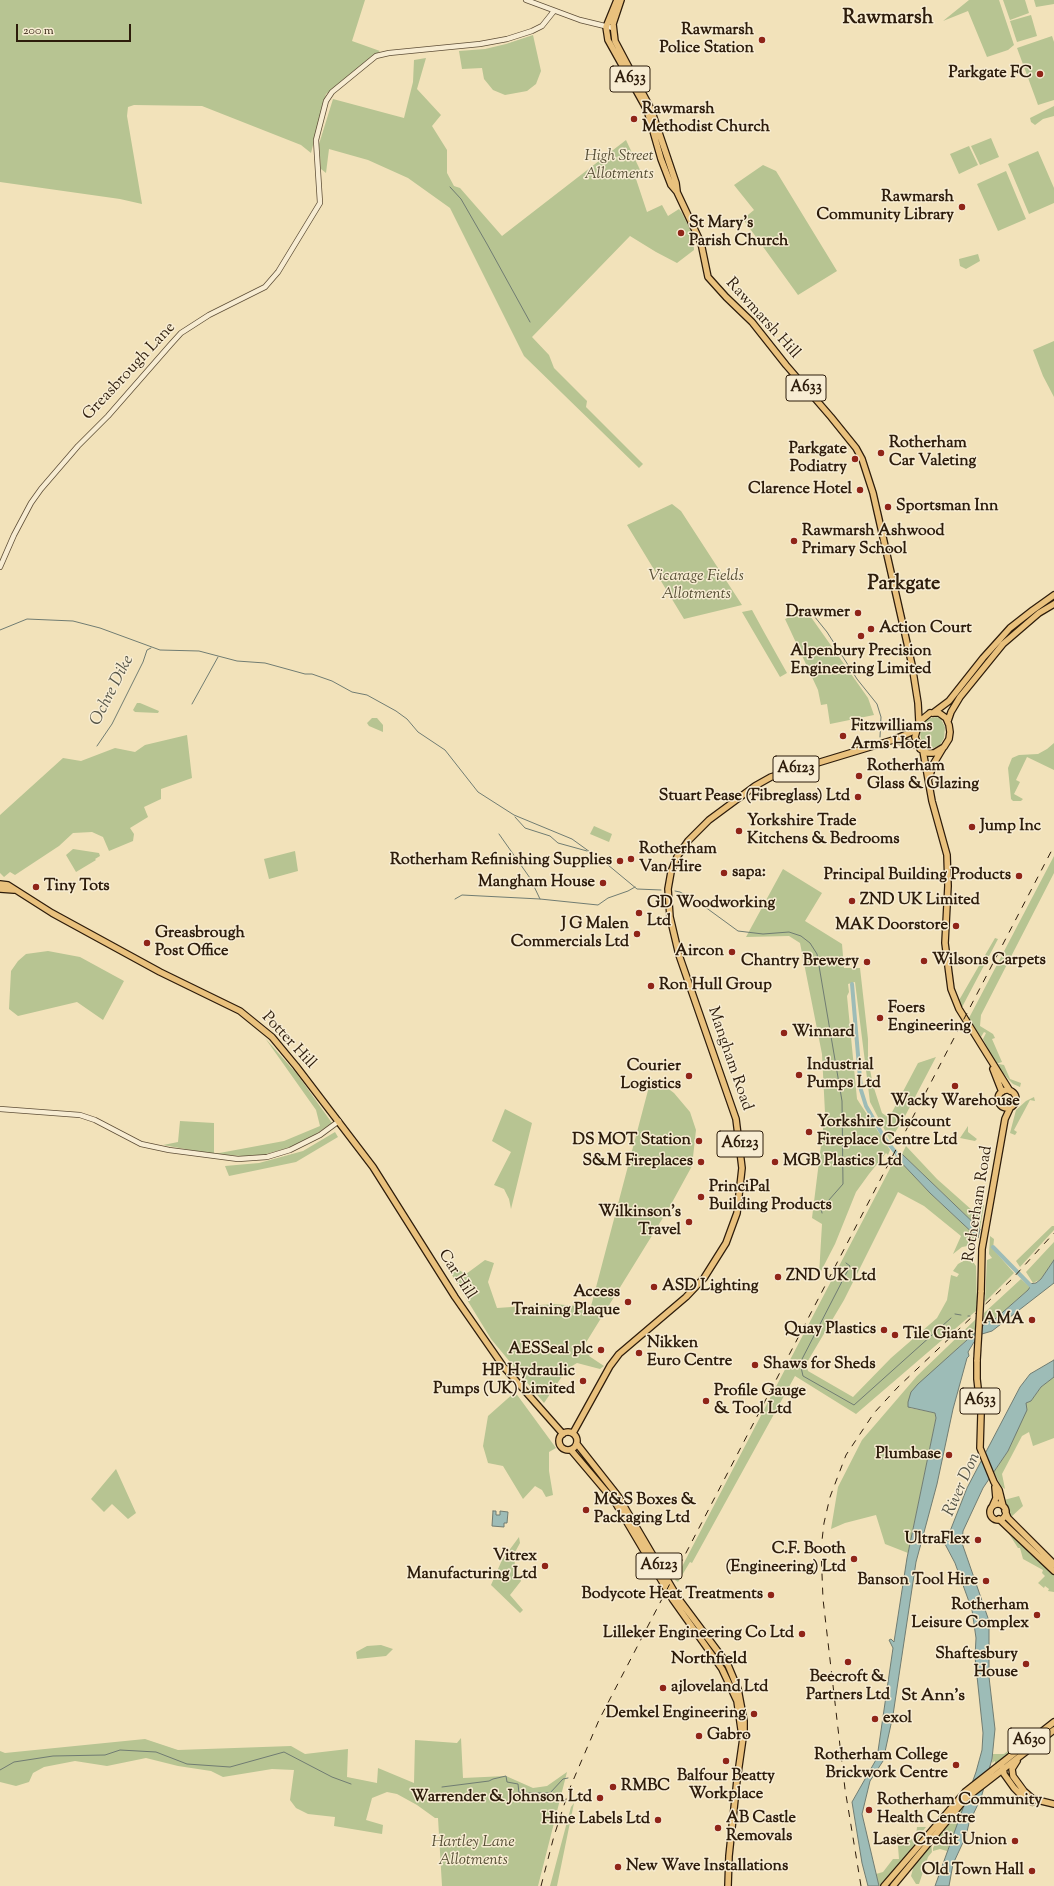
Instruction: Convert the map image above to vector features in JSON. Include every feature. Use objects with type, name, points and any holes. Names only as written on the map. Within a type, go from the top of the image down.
[{"type":"main road","points":[[606,27],[617,0]]},
{"type":"main road","points":[[613,28],[621,0]]},
{"type":"main road","name":"A633","points":[[606,27],[610,46],[648,110],[661,159],[671,185],[676,192]]},
{"type":"main road","name":"A633","points":[[613,28],[619,50],[644,92],[651,109],[676,183],[676,192]]},
{"type":"main road","name":"Rawmarsh Hill","points":[[676,192],[701,243],[708,277],[752,322],[856,448],[867,474],[911,659],[918,703]]},
{"type":"main road","points":[[919,722],[949,701],[983,658],[1010,628],[1054,595]]},
{"type":"main road","points":[[948,721],[951,712],[960,697],[999,648],[1015,631],[1054,604]]},
{"type":"main road","points":[[918,703],[923,709],[931,713],[943,715],[948,721]]},
{"type":"main road","name":"A633","points":[[917,745],[915,737],[919,722],[918,703]]},
{"type":"main road","name":"A633","points":[[944,747],[950,732],[948,721]]},
{"type":"main road","name":"A6123","points":[[893,740],[916,730]]},
{"type":"main road","name":"A6123","points":[[893,740],[917,745]]},
{"type":"main road","name":"Mangham Road","points":[[573,1433],[610,1366],[619,1354],[686,1297],[704,1278],[726,1243],[736,1216],[742,1168],[736,1119],[673,935],[668,903],[668,889],[671,872],[677,857],[688,841],[709,820],[755,786],[771,777],[893,740]]},
{"type":"main road","points":[[917,745],[923,751],[934,753],[944,747]]},
{"type":"main road","name":"Rotherham Road","points":[[929,780],[934,763],[944,747]]},
{"type":"main road","name":"Rotherham Road","points":[[923,751],[932,800],[947,855],[948,886],[945,943],[948,976],[956,1004],[1016,1099],[1005,1119],[982,1246],[977,1360],[977,1379],[981,1414],[980,1448],[994,1481]]},
{"type":"main road","name":"Potter Hill","points":[[0,884],[8,885],[138,960],[240,1011],[252,1019],[272,1037],[339,1121]]},
{"type":"main road","name":"Potter Hill","points":[[0,889],[16,891]]},
{"type":"main road","name":"Rotherham Road","points":[[984,1048],[1002,1092],[998,1100],[1003,1106],[1005,1119]]},
{"type":"main road","points":[[1002,1092],[1010,1091]]},
{"type":"main road","points":[[1003,1106],[1011,1106]]},
{"type":"main road","name":"Car Hill","points":[[339,1121],[373,1167],[482,1338],[503,1366],[563,1434]]},
{"type":"main road","points":[[563,1434],[568,1432],[573,1433]]},
{"type":"main road","name":"A6123","points":[[573,1433],[577,1438],[577,1444],[618,1496],[678,1598],[728,1665],[739,1702],[741,1745]]},
{"type":"main road","name":"A6123","points":[[563,1434],[560,1438],[560,1445],[565,1449],[571,1450],[615,1502],[673,1600],[736,1690],[744,1721],[729,1856],[728,1886]]},
{"type":"main road","points":[[571,1450],[577,1444]]},
{"type":"main road","name":"A633","points":[[990,1508],[996,1498],[994,1481]]},
{"type":"main road","name":"A633","points":[[994,1481],[999,1490],[1008,1518],[1054,1564]]},
{"type":"main road","points":[[999,1519],[1004,1517],[1004,1509],[995,1504],[990,1508],[992,1518],[999,1519],[1054,1571]]},
{"type":"main road","name":"A6123","points":[[714,1648],[724,1667],[722,1669]]},
{"type":"main road","name":"A630","points":[[885,1886],[965,1795],[996,1768],[1054,1722]]},
{"type":"main road","name":"A630","points":[[893,1886],[965,1795],[990,1779],[1054,1730]]},
{"type":"main road","points":[[1028,1749],[1013,1766],[1012,1776],[1024,1791],[1033,1799],[1054,1804]]},
{"type":"main road","points":[[1005,1761],[1003,1769],[1009,1782]]},
{"type":"main road","points":[[990,1779],[998,1776],[1009,1782],[1024,1798],[1040,1805],[1054,1804]]},
{"type":"street","points":[[526,0],[554,11],[613,28]]},
{"type":"street","name":"Greasbrough Lane","points":[[0,567],[14,535],[31,503],[41,489],[171,344],[182,333],[204,318],[265,287],[278,272],[320,203],[316,140],[326,102],[332,92],[376,56],[389,53],[500,41],[537,28],[549,20],[554,11]]},
{"type":"street","points":[[0,1109],[80,1115],[95,1120],[132,1141],[149,1146],[226,1158],[243,1159],[267,1157],[290,1150],[320,1135],[339,1121]]},
{"type":"green space","points":[[0,0],[365,0],[352,41],[380,51],[326,94],[311,153],[301,145],[202,106],[134,105],[128,107],[127,116],[142,204],[120,199],[0,182]]},
{"type":"green space","points":[[969,0],[999,0],[1014,45],[1008,50],[987,57],[968,11],[943,21]]},
{"type":"green space","points":[[1003,0],[1025,0],[1029,13],[1010,20]]},
{"type":"green space","points":[[1034,0],[1054,0],[1054,4],[1036,7]]},
{"type":"green space","points":[[1031,15],[1037,36],[1017,42],[1010,21]]},
{"type":"green space","points":[[533,35],[541,71],[536,84],[527,91],[505,95],[493,90],[484,79],[482,68],[462,69],[459,51],[485,49]]},
{"type":"green space","name":"Parkgate FC","points":[[1052,36],[1054,42],[1054,100],[1038,105],[1017,48]]},
{"type":"green space","name":"High Street Allotments","points":[[426,58],[417,89],[441,115],[432,126],[447,150],[447,173],[454,186],[460,188],[502,236],[626,140],[641,172],[635,176],[647,212],[662,205],[668,216],[679,209],[682,213],[693,235],[694,250],[677,263],[630,236],[532,337],[549,355],[554,368],[587,401],[586,407],[643,464],[639,468],[524,356],[450,208],[408,178],[368,160],[329,149],[326,173],[321,169],[319,144],[333,99],[404,118],[413,82],[414,60]]},
{"type":"green space","points":[[1054,106],[1054,116],[1043,119],[1035,125],[1031,122],[1030,118]]},
{"type":"green space","points":[[991,138],[999,157],[980,165],[971,146]]},
{"type":"green space","points":[[969,146],[978,165],[959,174],[950,154]]},
{"type":"green space","points":[[1038,151],[1054,188],[1054,203],[1029,214],[1008,164]]},
{"type":"green space","points":[[763,165],[776,171],[837,271],[798,295],[743,219],[754,210],[734,185]]},
{"type":"green space","points":[[1006,171],[1026,219],[998,231],[977,184]]},
{"type":"green space","points":[[978,254],[980,261],[966,269],[960,266],[959,259]]},
{"type":"green space","points":[[1054,341],[1054,397],[1043,376],[1033,350]]},
{"type":"green space","name":"Vicarage Fields Allotments","points":[[672,504],[681,511],[742,605],[684,619],[627,525]]},
{"type":"green space","points":[[752,610],[787,673],[780,677],[742,612]]},
{"type":"green space","points":[[806,610],[868,698],[874,715],[830,724],[827,704],[821,705],[818,690],[785,619]]},
{"type":"green space","points":[[137,703],[159,711],[158,713],[135,712],[133,710]]},
{"type":"green space","points":[[937,717],[941,719],[945,727],[944,738],[940,745],[931,749],[922,744],[920,733],[925,720]]},
{"type":"green space","points":[[372,718],[377,718],[383,725],[383,732],[369,726],[367,723]]},
{"type":"green space","points":[[187,735],[192,778],[161,789],[161,799],[144,807],[148,817],[130,828],[134,834],[133,841],[109,851],[103,837],[92,832],[73,833],[59,846],[15,875],[10,872],[4,877],[0,873],[0,815],[63,758],[81,761],[115,748],[135,752],[145,745]]},
{"type":"green space","points":[[1054,743],[1054,770],[1027,757],[1016,780],[1020,782],[1014,794],[1023,799],[1021,801],[1013,801],[1011,799],[1008,768],[1012,758],[1019,755],[1038,754]]},
{"type":"green space","points":[[594,826],[612,834],[609,842],[590,834]]},
{"type":"green space","points":[[73,849],[99,853],[100,856],[76,872],[66,855]]},
{"type":"green space","points":[[295,851],[298,871],[269,879],[264,859]]},
{"type":"green space","points":[[1054,856],[1054,873],[981,1015],[980,1026],[993,1034],[995,1038],[992,1039],[1002,1062],[996,1064],[983,1039],[986,1033],[984,1032],[981,1037],[969,1018]]},
{"type":"green space","points":[[783,869],[822,893],[805,921],[842,944],[844,968],[860,968],[868,1039],[868,1059],[873,1085],[882,1113],[889,1118],[918,1063],[936,1057],[903,1120],[890,1140],[870,1102],[855,982],[848,984],[849,992],[847,996],[857,1099],[890,1150],[888,1155],[886,1153],[856,1192],[835,1244],[819,1275],[822,1224],[812,1218],[825,1113],[822,1054],[800,943],[789,936],[746,937]]},
{"type":"green space","points":[[995,938],[998,939],[961,1009],[958,1002]]},
{"type":"green space","points":[[48,951],[80,957],[124,981],[103,1020],[77,1002],[18,1016],[9,1009],[11,971],[18,961],[26,954]]},
{"type":"green space","points":[[265,1038],[297,1074],[332,1123],[301,1144],[256,1157],[213,1154],[163,1145],[178,1142],[180,1121],[214,1123],[214,1154],[284,1141],[320,1126],[316,1110]]},
{"type":"green space","points":[[997,1065],[1004,1065],[1010,1079],[1021,1083],[1020,1087],[1013,1084],[1009,1080]]},
{"type":"green space","points":[[651,1079],[662,1084],[674,1093],[690,1112],[696,1130],[692,1166],[669,1208],[582,1349],[590,1354],[589,1356],[604,1366],[600,1369],[577,1363],[567,1369],[544,1403],[491,1339],[444,1262],[466,1274],[485,1260],[494,1263],[488,1282],[497,1308],[554,1304],[577,1306],[590,1310]]},
{"type":"green space","points":[[1034,1097],[1035,1101],[1030,1100],[1014,1130],[1017,1132],[1015,1135],[1010,1133],[1016,1110],[1026,1101]]},
{"type":"green space","points":[[505,1109],[532,1123],[511,1209],[509,1199],[504,1189],[494,1185],[511,1152],[492,1141]]},
{"type":"green space","points":[[968,1126],[968,1132],[977,1139],[975,1141],[960,1138]]},
{"type":"green space","points":[[335,1132],[338,1137],[296,1162],[229,1176],[225,1166],[259,1163],[303,1151]]},
{"type":"green space","points":[[906,1146],[937,1179],[973,1211],[984,1205],[980,1229],[902,1154]]},
{"type":"green space","points":[[896,1157],[930,1193],[978,1238],[971,1239],[973,1245],[962,1247],[953,1254],[961,1236],[924,1206],[898,1192],[844,1300],[806,1364],[808,1371],[853,1397],[891,1358],[937,1318],[947,1300],[951,1275],[957,1277],[959,1274],[953,1271],[958,1264],[967,1259],[971,1259],[976,1266],[977,1310],[856,1414],[795,1376],[692,1563],[690,1562],[678,1582],[675,1580]]},
{"type":"green space","points":[[1052,1226],[1054,1226],[1054,1230],[1020,1267],[1016,1261]]},
{"type":"green space","points":[[990,1236],[994,1239],[993,1249],[1014,1273],[985,1302],[987,1260],[992,1258],[989,1254]]},
{"type":"green space","points":[[1054,1242],[1054,1260],[1041,1279],[1033,1283],[1026,1272]]},
{"type":"green space","points":[[1021,1279],[1030,1287],[1028,1290],[995,1319],[983,1325],[984,1313]]},
{"type":"green space","points":[[976,1319],[975,1332],[911,1392],[910,1408],[935,1413],[936,1418],[908,1553],[885,1544],[876,1515],[845,1523],[831,1529],[838,1487],[862,1440],[917,1376]]},
{"type":"green space","points":[[1054,1377],[1054,1438],[1033,1446],[1029,1432],[1022,1436],[1002,1474],[1005,1489],[1001,1486],[994,1472],[1008,1451],[1026,1403],[1031,1401],[1041,1387]]},
{"type":"green space","points":[[515,1392],[556,1448],[549,1452],[549,1471],[553,1495],[546,1497],[542,1490],[535,1486],[523,1499],[503,1466],[488,1463],[483,1446],[488,1416]]},
{"type":"green space","points":[[116,1469],[136,1513],[128,1519],[112,1504],[104,1512],[91,1499]]},
{"type":"green space","points":[[1019,1496],[1023,1506],[1011,1517],[1004,1500]]},
{"type":"green space","points":[[1004,1526],[1054,1574],[1054,1592],[1048,1591],[1049,1589],[1045,1586],[1044,1588],[1038,1583],[1045,1576],[1042,1573],[1043,1570],[1023,1559],[1020,1548],[1018,1548]]},
{"type":"green space","points":[[519,1537],[520,1543],[514,1554],[515,1567],[521,1581],[510,1595],[523,1610],[520,1613],[491,1585],[502,1560]]},
{"type":"green space","points":[[381,1645],[393,1649],[386,1656],[357,1659],[356,1652],[367,1646]]},
{"type":"green space","points":[[1027,1728],[1026,1740],[995,1766],[995,1761],[992,1763],[993,1754],[1004,1754],[1023,1739],[1022,1730]]},
{"type":"green space","name":"Hartley Lane Allotments","points":[[461,1738],[463,1778],[506,1776],[533,1788],[547,1786],[567,1772],[538,1886],[442,1886],[438,1818],[435,1818],[417,1805],[397,1794],[387,1792],[372,1798],[366,1820],[383,1825],[382,1834],[334,1826],[335,1817],[308,1814],[296,1808],[290,1800],[294,1770],[272,1769],[223,1777],[211,1771],[178,1766],[146,1758],[107,1766],[75,1761],[44,1767],[33,1773],[29,1782],[16,1786],[0,1782],[0,1751],[5,1753],[145,1739],[178,1750],[291,1746],[305,1754],[348,1749],[347,1777],[377,1783],[378,1768],[414,1783],[415,1740],[457,1743]]},
{"type":"green space","points":[[574,1803],[557,1886],[550,1886],[571,1807]]},
{"type":"green space","points":[[962,1808],[964,1809],[947,1851],[940,1849],[933,1851],[939,1836]]},
{"type":"green space","points":[[917,1827],[926,1827],[918,1837],[918,1841],[902,1862],[879,1886],[876,1874],[883,1872],[893,1859],[899,1859],[897,1834],[904,1839],[913,1839],[913,1837],[916,1837]]},
{"type":"green space","points":[[931,1843],[932,1852],[928,1857],[919,1884],[916,1884],[911,1876],[914,1865]]},
{"type":"water","points":[[898,1153],[902,1154],[980,1229],[978,1238],[930,1193],[896,1157]]},
{"type":"water","points":[[1054,1260],[1054,1283],[992,1331],[982,1334],[974,1342],[968,1352],[969,1356],[967,1358],[953,1409],[937,1484],[916,1562],[893,1715],[883,1761],[870,1781],[862,1814],[879,1886],[868,1886],[862,1863],[852,1802],[877,1758],[893,1648],[889,1640],[891,1639],[894,1642],[907,1558],[936,1418],[935,1413],[908,1407],[908,1402],[911,1392],[918,1384],[987,1322],[995,1319],[1028,1290],[1030,1287],[1029,1284],[1036,1283],[1041,1279]]},
{"type":"water","points":[[1054,1360],[1054,1377],[1041,1387],[1031,1401],[1026,1403],[1027,1410],[1008,1451],[983,1488],[963,1531],[962,1543],[989,1621],[989,1677],[995,1729],[992,1759],[981,1798],[969,1823],[966,1836],[953,1864],[949,1886],[935,1886],[976,1772],[982,1750],[983,1733],[975,1657],[976,1638],[972,1610],[955,1563],[945,1544],[967,1488],[1020,1387],[1030,1374]]},
{"type":"water","points":[[493,1511],[496,1511],[496,1515],[500,1515],[500,1511],[508,1512],[507,1523],[504,1523],[504,1527],[492,1526]]},
{"type":"waterway","points":[[450,187],[461,199],[530,322]]},
{"type":"waterway","points":[[810,611],[827,632],[857,679],[877,704],[881,717],[880,737]]},
{"type":"waterway","points":[[0,630],[27,619],[73,621],[100,628],[160,650],[199,651],[237,661],[265,663],[305,674],[312,674],[332,681],[352,692],[367,695],[396,711],[407,719],[418,732],[445,750],[478,792],[514,815],[572,839],[590,852]]},
{"type":"waterway","name":"Ochre Dike","points":[[97,746],[112,724],[143,662],[147,650],[151,648]]},
{"type":"waterway","points":[[192,704],[218,657]]},
{"type":"waterway","points":[[515,817],[525,828],[550,836],[558,843],[587,851]]},
{"type":"waterway","points":[[499,834],[530,878],[540,899]]},
{"type":"waterway","points":[[602,860],[637,889],[661,890]]},
{"type":"waterway","points":[[455,899],[462,895],[540,899],[598,905],[608,898],[635,887]]},
{"type":"waterway","points":[[675,891],[680,892],[701,904],[738,931],[763,934],[789,932],[801,936],[810,943],[817,954],[842,1101],[843,1184],[821,1209],[822,1213]]},
{"type":"waterway","points":[[852,984],[861,1090],[866,1106],[885,1139],[900,1158]]},
{"type":"waterway","points":[[993,1247],[1032,1287]]},
{"type":"waterway","points":[[846,1263],[850,1266],[800,1363],[803,1376],[854,1405],[951,1318]]},
{"type":"waterway","points":[[955,1314],[961,1315]]},
{"type":"waterway","points":[[0,1770],[14,1762],[53,1756],[105,1755],[120,1750],[156,1752],[187,1764],[230,1767],[284,1752],[332,1777],[351,1784]]},
{"type":"waterway","points":[[442,1787],[489,1781],[506,1776],[507,1782],[518,1784],[519,1793],[550,1793],[563,1779],[568,1778]]},
{"type":"railway","points":[[541,1886],[554,1836],[569,1790],[599,1720],[1054,846]]},
{"type":"railway","points":[[861,1886],[845,1789],[823,1599],[821,1549],[824,1523],[830,1497],[846,1455],[874,1413],[898,1387],[1012,1279],[1054,1233]]},
{"type":"place","name":"Rawmarsh Police Station","points":[[762,40]]},
{"type":"place","name":"Parkgate FC","points":[[1040,74]]},
{"type":"place","name":"Rawmarsh Methodist Church","points":[[634,119]]},
{"type":"place","name":"Rawmarsh Community Library","points":[[962,207]]},
{"type":"place","name":"St Mary's Parish Church","points":[[681,233]]},
{"type":"place","name":"Rotherham Car Valeting","points":[[881,453]]},
{"type":"place","name":"Parkgate Podiatry","points":[[855,459]]},
{"type":"place","name":"Clarence Hotel","points":[[860,490]]},
{"type":"place","name":"Sportsman Inn","points":[[888,507]]},
{"type":"place","name":"Rawmarsh Ashwood Primary School","points":[[794,541]]},
{"type":"place","name":"Drawmer","points":[[858,613]]},
{"type":"place","name":"Action Court","points":[[871,629]]},
{"type":"place","name":"Alpenbury Precision Engineering Limited","points":[[861,636]]},
{"type":"place","name":"Fitzwilliams Arms Hotel","points":[[843,736]]},
{"type":"place","name":"Rotherham Glass & Glazing","points":[[859,776]]},
{"type":"place","name":"Stuart Pease (Fibreglass) Ltd","points":[[858,797]]},
{"type":"place","name":"Jump Inc","points":[[972,827]]},
{"type":"place","name":"Yorkshire Trade Kitchens & Bedrooms","points":[[739,831]]},
{"type":"place","name":"Rotherham Van Hire","points":[[631,859]]},
{"type":"place","name":"Rotherham Refinishing Supplies","points":[[620,861]]},
{"type":"place","name":"sapa:","points":[[724,873]]},
{"type":"place","name":"Principal Building Products","points":[[1019,876]]},
{"type":"place","name":"Mangham House","points":[[603,883]]},
{"type":"place","name":"Tiny Tots","points":[[36,887]]},
{"type":"place","name":"ZND UK Limited","points":[[852,901]]},
{"type":"place","name":"GD Woodworking Ltd","points":[[639,913]]},
{"type":"place","name":"MAK Doorstore","points":[[956,926]]},
{"type":"place","name":"J G Malen Commercials Ltd","points":[[637,934]]},
{"type":"place","name":"Greasbrough Post Office","points":[[147,943]]},
{"type":"place","name":"Aircon","points":[[732,952]]},
{"type":"place","name":"Wilsons Carpets","points":[[924,961]]},
{"type":"place","name":"Chantry Brewery","points":[[867,962]]},
{"type":"place","name":"Ron Hull Group","points":[[651,986]]},
{"type":"place","name":"Foers Engineering","points":[[880,1018]]},
{"type":"place","name":"Winnard","points":[[784,1033]]},
{"type":"place","name":"Industrial Pumps Ltd","points":[[799,1075]]},
{"type":"place","name":"Courier Logistics","points":[[689,1076]]},
{"type":"place","name":"Wacky Warehouse","points":[[955,1086]]},
{"type":"place","name":"Yorkshire Discount Fireplace Centre Ltd","points":[[809,1132]]},
{"type":"place","name":"DS MOT Station","points":[[699,1141]]},
{"type":"place","name":"S&M Fireplaces","points":[[701,1162]]},
{"type":"place","name":"MGB Plastics Ltd","points":[[775,1162]]},
{"type":"place","name":"PrinciPal Building Products","points":[[701,1197]]},
{"type":"place","name":"Wilkinson's Travel","points":[[689,1222]]},
{"type":"place","name":"ZND UK Ltd","points":[[778,1277]]},
{"type":"place","name":"ASD Lighting","points":[[654,1287]]},
{"type":"place","name":"Access Training Plaque","points":[[628,1302]]},
{"type":"place","name":"AMA","points":[[1032,1320]]},
{"type":"place","name":"Quay Plastics","points":[[884,1330]]},
{"type":"place","name":"Tile Giant","points":[[895,1335]]},
{"type":"place","name":"AESSeal plc","points":[[601,1350]]},
{"type":"place","name":"Nikken Euro Centre","points":[[639,1353]]},
{"type":"place","name":"Shaws for Sheds","points":[[755,1365]]},
{"type":"place","name":"HP Hydraulic Pumps (UK) Limited","points":[[583,1381]]},
{"type":"place","name":"Profile Gauge & Tool Ltd","points":[[706,1401]]},
{"type":"place","name":"Plumbase","points":[[949,1455]]},
{"type":"place","name":"M&S Boxes & Packaging Ltd","points":[[586,1510]]},
{"type":"place","name":"UltraFlex","points":[[978,1540]]},
{"type":"place","name":"C.F. Booth (Engineering) Ltd","points":[[854,1559]]},
{"type":"place","name":"Vitrex Manufacturing Ltd","points":[[545,1566]]},
{"type":"place","name":"Banson Tool Hire","points":[[986,1581]]},
{"type":"place","name":"Bodycote Heat Treatments","points":[[771,1595]]},
{"type":"place","name":"Rotherham Leisure Complex","points":[[1037,1615]]},
{"type":"place","name":"Lilleker Engineering Co Ltd","points":[[802,1634]]},
{"type":"place","name":"Beecroft & Partners Ltd","points":[[848,1662]]},
{"type":"place","name":"Shaftesbury House","points":[[1026,1664]]},
{"type":"place","name":"ajloveland Ltd","points":[[663,1688]]},
{"type":"place","name":"Demkel Engineering","points":[[754,1714]]},
{"type":"place","name":"exol","points":[[875,1719]]},
{"type":"place","name":"Gabro","points":[[699,1736]]},
{"type":"place","name":"Balfour Beatty Workplace","points":[[726,1761]]},
{"type":"place","name":"Rotherham College Brickwork Centre","points":[[956,1765]]},
{"type":"place","name":"RMBC","points":[[613,1787]]},
{"type":"place","name":"Warrender & Johnson Ltd","points":[[600,1798]]},
{"type":"place","name":"Rotherham Community Health Centre","points":[[869,1810]]},
{"type":"place","name":"Hine Labels Ltd","points":[[658,1820]]},
{"type":"place","name":"AB Castle Removals","points":[[718,1828]]},
{"type":"place","name":"Laser Credit Union","points":[[1015,1841]]},
{"type":"place","name":"New Wave Installations","points":[[618,1867]]},
{"type":"place","name":"Old Town Hall","points":[[1032,1871]]},
{"type":"district","name":"Rawmarsh","points":[[888,20]]},
{"type":"district","name":"Parkgate","points":[[904,586]]},
{"type":"district","name":"Northfield","points":[[709,1660]]},
{"type":"district","name":"St Ann's","points":[[933,1697]]},
{"type":"water label","name":"River Don","points":[[963,1485]]}]
